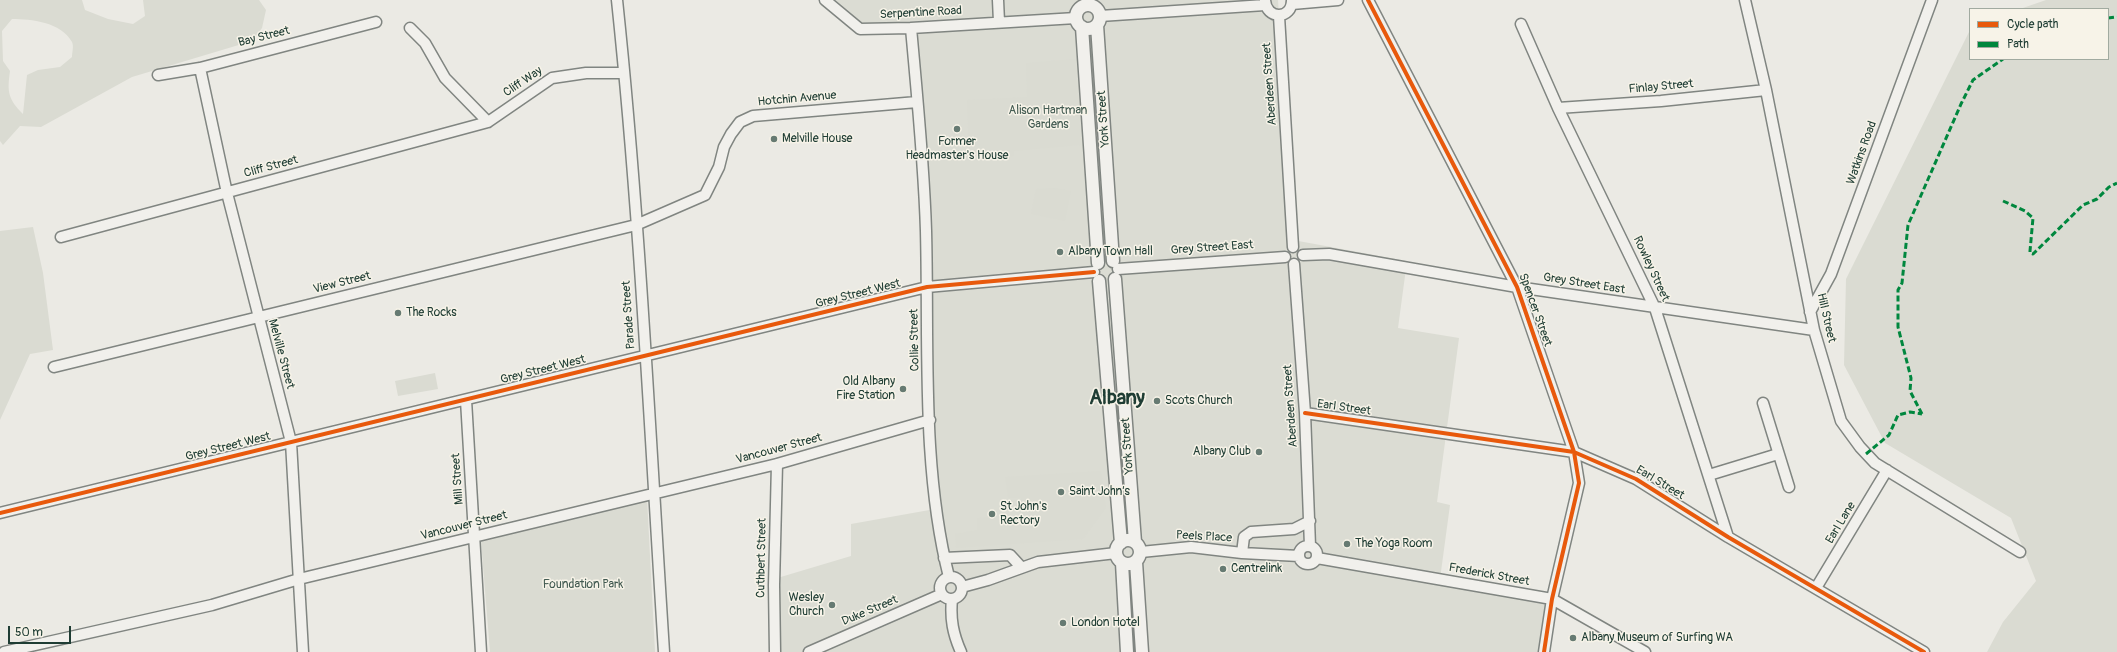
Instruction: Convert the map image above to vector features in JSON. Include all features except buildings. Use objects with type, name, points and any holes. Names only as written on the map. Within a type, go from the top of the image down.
[{"type":"main road","points":[[1088,5],[1097,12],[1090,29],[1080,13],[1088,5]]},
{"type":"main road","name":"York Street","points":[[1097,12],[1137,552],[1142,652]]},
{"type":"main road","name":"York Street","points":[[1080,13],[1097,272],[1127,652]]},
{"type":"main road","points":[[1105,260],[1115,270],[1108,283],[1097,272],[1105,260]]},
{"type":"main road","points":[[1128,540],[1137,552],[1129,564],[1120,553],[1128,540]]},
{"type":"street","name":"Parade Street","points":[[617,0],[636,225],[664,652]]},
{"type":"street","name":"Serpentine Road","points":[[825,0],[860,28],[911,28],[999,22],[1080,13]]},
{"type":"street","points":[[998,0],[999,22]]},
{"type":"street","points":[[1097,12],[1265,3],[1270,13],[1279,16],[1287,12],[1292,2],[1338,0]]},
{"type":"street","name":"Spencer Street","points":[[1368,0],[1517,286],[1574,452],[1579,483],[1552,599],[1544,652]]},
{"type":"street","name":"Hill Street","points":[[1745,0],[1766,90],[1814,330],[1841,421],[1866,454],[1887,470],[2020,552]]},
{"type":"street","name":"Watkins Road","points":[[1810,312],[1831,274],[1932,0]]},
{"type":"street","name":"Aberdeen Street","points":[[1279,16],[1293,247]]},
{"type":"street","name":"Bay Street","points":[[158,75],[200,68],[376,22]]},
{"type":"street","name":"Rowley Street","points":[[1521,24],[1558,108],[1655,308],[1728,537]]},
{"type":"street","points":[[410,28],[425,44],[445,78],[488,122]]},
{"type":"street","name":"Collie Street","points":[[911,28],[926,229],[930,420],[935,509],[949,577]]},
{"type":"street","name":"Melville Street","points":[[200,68],[227,193],[291,442],[304,652]]},
{"type":"street","name":"Cliff Way","points":[[488,122],[552,78],[624,72]]},
{"type":"street","name":"Finlay Street","points":[[1558,108],[1661,101],[1766,90]]},
{"type":"street","name":"Hotchin Avenue","points":[[636,225],[705,195],[719,167],[724,147],[740,122],[753,116],[917,102]]},
{"type":"street","name":"Cliff Street","points":[[61,237],[488,122]]},
{"type":"street","name":"View Street","points":[[54,367],[636,225]]},
{"type":"street","points":[[1293,247],[1298,248],[1303,255],[1299,263],[1294,264],[1288,262],[1285,257],[1288,249],[1293,247]]},
{"type":"street","name":"Grey Street East","points":[[1303,255],[1329,254],[1655,308],[1814,330]]},
{"type":"street","name":"Grey Street East","points":[[1115,270],[1285,257]]},
{"type":"street","name":"Aberdeen Street","points":[[1294,264],[1305,413],[1310,546]]},
{"type":"street","name":"Grey Street West","points":[[0,513],[927,287],[1097,272]]},
{"type":"street","name":"Mill Street","points":[[466,400],[481,652]]},
{"type":"street","points":[[1763,403],[1789,486]]},
{"type":"street","name":"Earl Street","points":[[1305,413],[1574,452],[1636,479],[1728,537],[1924,652]]},
{"type":"street","name":"Vancouver Street","points":[[4,652],[212,605],[299,579],[475,538],[653,492],[777,464],[930,420]]},
{"type":"street","points":[[1709,475],[1778,454]]},
{"type":"street","name":"Cuthbert Street","points":[[775,652],[774,585],[777,464]]},
{"type":"street","name":"Earl Lane","points":[[1816,588],[1887,470]]},
{"type":"street","name":"Peels Place","points":[[1242,553],[1244,537],[1251,532],[1294,529],[1310,521]]},
{"type":"street","points":[[1310,546],[1315,549],[1317,558],[1313,563],[1307,564],[1302,561],[1299,556],[1302,548],[1310,546]]},
{"type":"street","name":"Peels Place","points":[[1137,552],[1190,547],[1242,553],[1299,556]]},
{"type":"street","points":[[962,587],[988,580],[1021,567],[1049,560],[1120,553]]},
{"type":"street","points":[[944,558],[1010,555],[1021,567]]},
{"type":"street","name":"Frederick Street","points":[[1317,558],[1552,599],[1645,652]]},
{"type":"street","points":[[949,577],[957,579],[962,587],[961,594],[952,599],[942,594],[942,583],[949,577]]},
{"type":"street","name":"Duke Street","points":[[809,652],[942,594]]},
{"type":"street","points":[[952,599],[950,614],[952,632],[961,652]]},
{"type":"shaded area","points":[[825,0],[1278,0],[1293,240],[1407,261],[1398,328],[1459,338],[1437,502],[1450,505],[1440,579],[1552,599],[1544,652],[775,652],[774,579],[851,556],[851,524],[935,509],[927,287],[911,28],[860,29]]},
{"type":"green space","points":[[0,0],[82,0],[85,10],[108,19],[133,24],[145,16],[143,0],[259,0],[266,10],[262,28],[252,41],[132,77],[41,127],[20,126],[3,145],[0,141]],"holes":[[[12,19],[36,21],[53,26],[67,35],[73,45],[72,57],[60,67],[38,70],[27,75],[23,114],[14,104],[10,95],[10,71],[3,61],[2,31]]]},
{"type":"green space","points":[[2046,0],[2117,0],[2117,652],[1987,652],[2003,622],[2036,581],[2011,518],[1885,443],[1844,365],[1846,279],[1969,32],[1969,60],[2109,60],[2109,8],[2023,8]]},
{"type":"green space","name":"Alison Hartman Gardens","points":[[1075,59],[1081,145],[1014,151],[1014,156],[969,158],[967,100],[1027,97],[1026,63]]},
{"type":"green space","points":[[1055,188],[1071,191],[1065,221],[1031,214],[1036,189]]},
{"type":"green space","points":[[33,227],[43,273],[53,350],[30,354],[0,420],[0,231]]},
{"type":"green space","points":[[435,373],[438,389],[398,396],[395,381]]},
{"type":"green space","points":[[1101,471],[1106,507],[1083,539],[956,548],[955,534],[977,530],[977,518],[1009,516],[1009,518],[1022,517],[1021,498],[1008,498],[1005,477]]},
{"type":"green space","name":"Foundation Park","points":[[647,498],[655,652],[490,652],[481,541]]},
{"type":"marked path","points":[[2109,18],[2117,17]]},
{"type":"marked path","points":[[1922,414],[1910,391],[1911,378],[1898,327],[1898,290],[1902,283],[1908,225],[1973,80],[2002,60]]},
{"type":"marked path","points":[[2003,201],[2025,211],[2033,218],[2030,251],[2030,253],[2033,254],[2083,205],[2097,199],[2109,187],[2117,183]]},
{"type":"marked path","points":[[1866,454],[1889,435],[1898,415],[1910,412],[1922,414]]},
{"type":"cycle path","points":[[1368,0],[1517,287],[1574,452],[1579,483],[1552,599],[1544,652]]},
{"type":"cycle path","points":[[0,513],[927,287],[1094,272]]},
{"type":"cycle path","points":[[1305,413],[1574,452],[1636,479],[1728,537],[1924,652]]},
{"type":"place","name":"Former Headmaster's House","points":[[957,129]]},
{"type":"place","name":"Melville House","points":[[774,139]]},
{"type":"place","name":"Albany Town Hall","points":[[1060,252]]},
{"type":"place","name":"The Rocks","points":[[398,313]]},
{"type":"place","name":"Old Albany Fire Station","points":[[903,389]]},
{"type":"place","name":"Scots Church","points":[[1157,401]]},
{"type":"place","name":"Albany Club","points":[[1259,452]]},
{"type":"place","name":"Saint John’s","points":[[1061,492]]},
{"type":"place","name":"St John's Rectory","points":[[992,514]]},
{"type":"place","name":"The Yoga Room","points":[[1347,544]]},
{"type":"place","name":"Centrelink","points":[[1223,569]]},
{"type":"place","name":"Wesley Church","points":[[832,605]]},
{"type":"place","name":"London Hotel","points":[[1063,623]]},
{"type":"place","name":"Albany Museum of Surfing WA","points":[[1573,638]]},
{"type":"district","name":"Albany","points":[[1117,399]]}]
